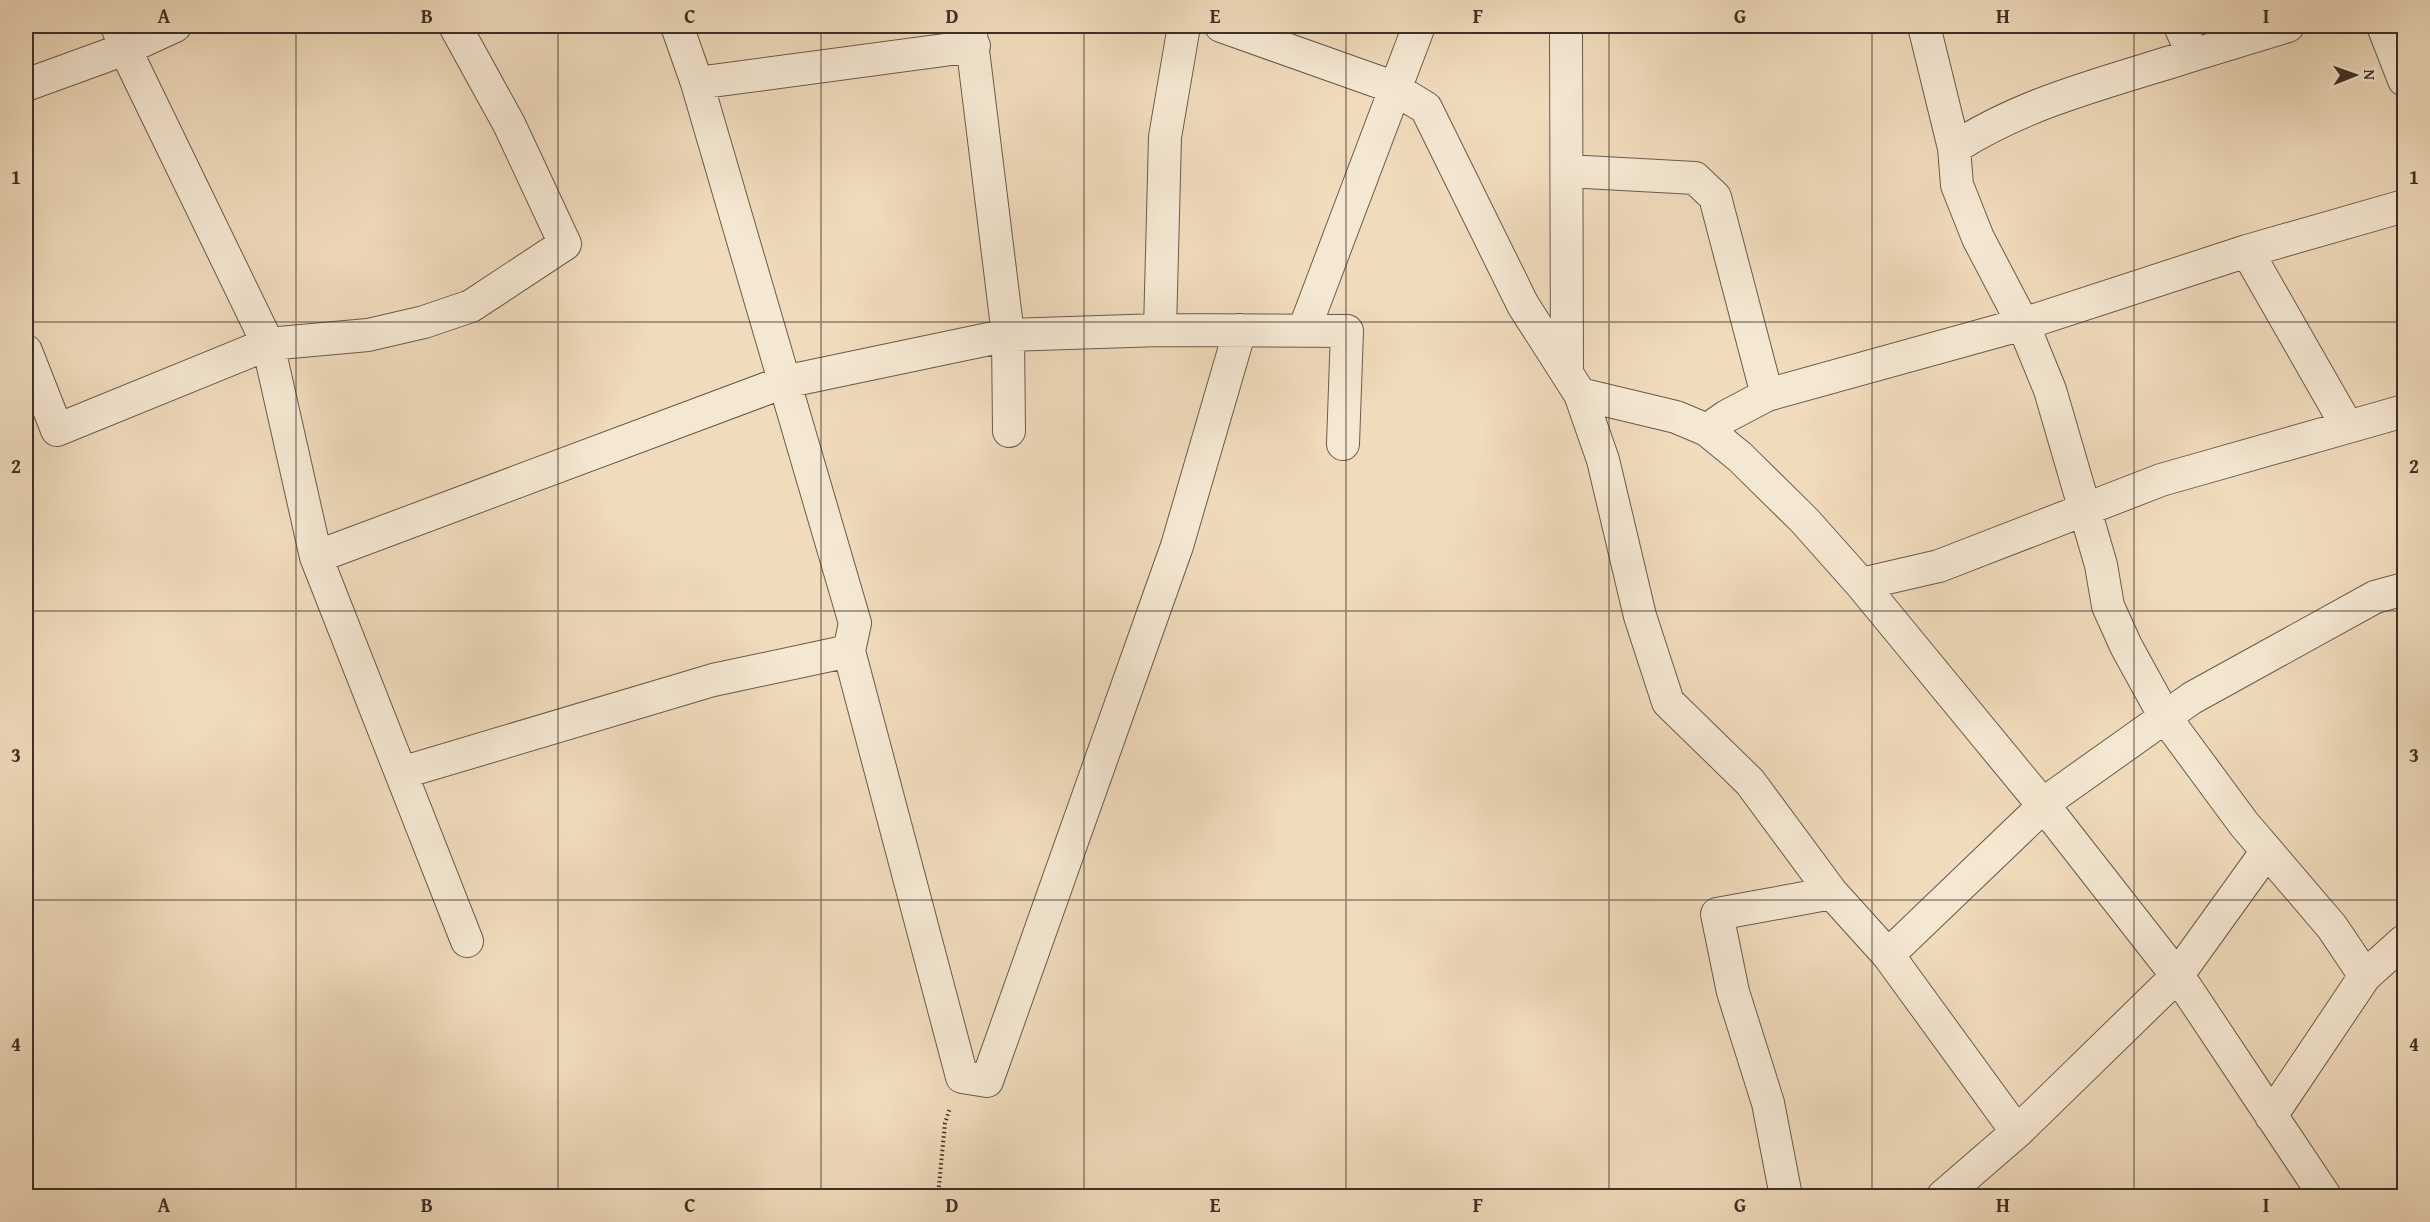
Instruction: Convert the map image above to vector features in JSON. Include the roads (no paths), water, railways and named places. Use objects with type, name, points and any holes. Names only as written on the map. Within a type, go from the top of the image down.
[{"type":"street","points":[[26,85],[121,37],[176,26]]},
{"type":"street","points":[[26,351],[57,430],[268,344],[368,335],[424,322],[471,306],[565,244],[509,124],[455,26]]},
{"type":"street","points":[[677,26],[697,83],[855,623],[849,651],[962,1077],[987,1081],[1177,546],[1240,330]]},
{"type":"street","points":[[1160,330],[1165,137],[1184,26]]},
{"type":"street","points":[[1221,26],[1395,90],[1426,108],[1522,305],[1573,384],[1603,460],[1640,616],[1668,702],[1749,782],[1832,893],[1888,956],[2017,1132]]},
{"type":"street","points":[[1304,330],[1419,26]]},
{"type":"street","points":[[1566,26],[1567,171],[1573,384]]},
{"type":"street","points":[[1924,26],[1954,148],[1957,185],[1978,238],[2023,324],[2050,390],[2083,510],[2101,565],[2108,606],[2126,646],[2165,717],[2267,851],[2332,927],[2365,976]]},
{"type":"street","points":[[2180,26],[2193,55]]},
{"type":"street","points":[[1954,148],[1978,133],[2039,104],[2288,26]]},
{"type":"street","points":[[2383,26],[2404,80]]},
{"type":"street","points":[[697,83],[972,36],[1008,335],[1009,431]]},
{"type":"street","points":[[121,37],[268,344],[316,557],[467,941]]},
{"type":"street","points":[[1567,171],[1695,178],[1715,196],[1767,395]]},
{"type":"street","points":[[1707,430],[1726,416],[1767,395],[2023,324],[2247,251],[2404,206]]},
{"type":"street","points":[[2247,251],[2347,426]]},
{"type":"street","points":[[316,557],[784,382],[1008,335],[1160,330],[1347,331],[1343,444]]},
{"type":"street","points":[[1573,384],[1676,417],[1707,430],[1740,457],[1805,521],[1861,584],[2044,806],[2177,976],[2325,1197]]},
{"type":"street","points":[[1861,584],[1939,566],[2161,480],[2404,411]]},
{"type":"street","points":[[1888,956],[2044,806],[2165,717],[2192,698],[2375,597],[2404,589]]},
{"type":"street","points":[[401,773],[713,680],[849,651]]},
{"type":"street","points":[[1943,1197],[2017,1132],[2177,976],[2267,851]]},
{"type":"street","points":[[1786,1197],[1768,1103],[1733,992],[1717,914],[1832,893]]},
{"type":"street","points":[[2271,1116],[2365,976],[2404,941]]}]
